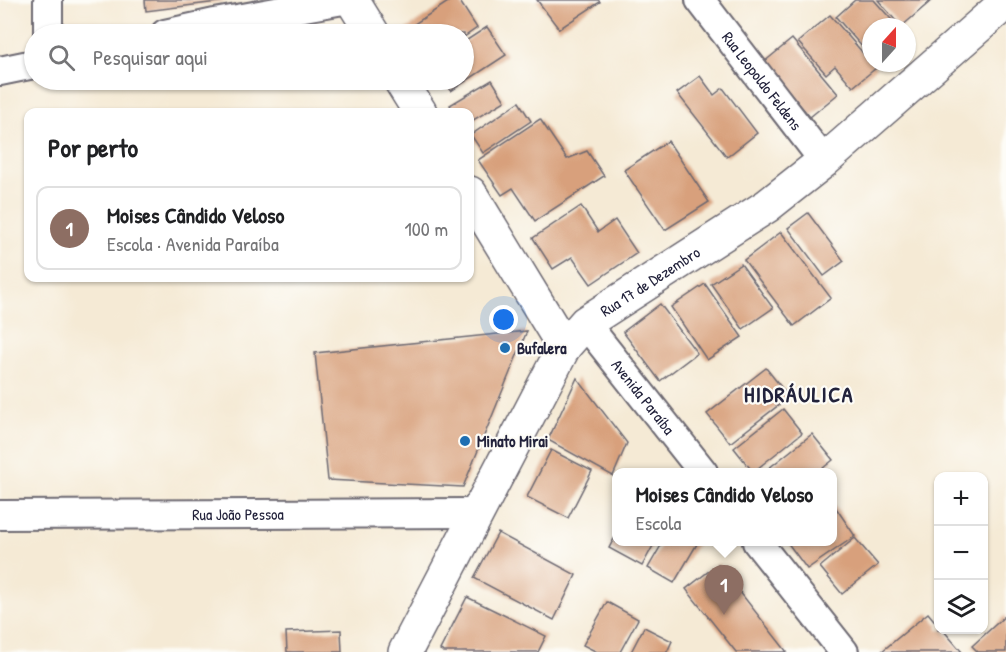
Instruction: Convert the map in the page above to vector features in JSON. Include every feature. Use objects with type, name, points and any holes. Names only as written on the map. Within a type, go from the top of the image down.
[{"type":"main road","points":[[352,0],[367,24]]},
{"type":"main road","name":"Rua 17 de Dezembro","points":[[405,652],[564,347],[585,323],[767,206],[1002,11]]},
{"type":"main road","points":[[406,90],[418,108]]},
{"type":"main road","points":[[474,200],[564,347]]},
{"type":"street","points":[[48,0],[48,24]]},
{"type":"street","points":[[210,24],[343,0]]},
{"type":"street","name":"Rua Leopoldo Feldens","points":[[700,0],[824,161]]},
{"type":"street","points":[[0,71],[24,66]]},
{"type":"street","name":"Avenida Paraíba","points":[[585,323],[700,468]]},
{"type":"street","name":"Rua João Pessoa","points":[[0,515],[476,513]]},
{"type":"street","points":[[760,546],[844,652]]},
{"type":"building","points":[[145,0],[225,0],[225,1],[146,11]]},
{"type":"building","points":[[451,0],[459,0],[477,28],[474,30],[474,24],[414,24]]},
{"type":"building","points":[[537,0],[598,0],[600,2],[559,29]]},
{"type":"building","points":[[855,0],[874,0],[890,18],[862,18],[862,47],[836,17]]},
{"type":"building","points":[[878,0],[932,0],[911,18],[893,18]]},
{"type":"building","points":[[830,15],[862,52],[862,72],[871,72],[853,87],[835,66],[826,74],[798,42]]},
{"type":"building","points":[[487,27],[506,55],[474,76],[474,35]]},
{"type":"building","points":[[792,39],[838,94],[810,117],[764,62]]},
{"type":"building","points":[[700,76],[714,95],[723,88],[757,133],[727,157],[677,93]]},
{"type":"building","points":[[492,80],[505,101],[474,120],[474,108],[452,108],[450,105]]},
{"type":"building","points":[[519,102],[531,121],[483,153],[474,140],[474,133]]},
{"type":"building","points":[[540,119],[567,159],[587,151],[604,176],[535,221],[513,188],[502,195],[478,160]]},
{"type":"building","points":[[668,141],[709,202],[665,230],[624,170]]},
{"type":"building","points":[[581,206],[598,232],[615,220],[637,253],[591,284],[572,257],[553,269],[533,238]]},
{"type":"building","points":[[808,213],[844,261],[824,276],[788,228]]},
{"type":"building","points":[[781,232],[831,298],[794,326],[744,260]]},
{"type":"building","points":[[741,264],[773,308],[743,329],[711,284]]},
{"type":"building","points":[[705,284],[742,337],[707,360],[671,307]]},
{"type":"building","points":[[660,304],[697,353],[660,381],[623,332]]},
{"type":"building","points":[[527,331],[463,487],[328,480],[315,353]]},
{"type":"building","points":[[766,368],[789,397],[730,443],[707,414]]},
{"type":"building","points":[[577,378],[627,443],[616,468],[612,468],[612,475],[548,440]]},
{"type":"building","points":[[783,409],[802,433],[758,468],[750,468],[734,448]]},
{"type":"building","points":[[812,434],[833,460],[823,468],[769,468]]},
{"type":"building","points":[[551,450],[592,471],[568,518],[527,497]]},
{"type":"building","points":[[837,509],[855,536],[807,569],[790,546],[837,546]]},
{"type":"building","points":[[498,533],[576,575],[554,620],[474,578]]},
{"type":"building","points":[[855,538],[878,565],[842,594],[820,567]]},
{"type":"building","points":[[612,542],[612,546],[653,546],[642,566],[609,548]]},
{"type":"building","points":[[661,546],[696,546],[674,583],[648,568]]},
{"type":"building","points":[[718,564],[787,652],[736,652],[686,589]]},
{"type":"building","points":[[467,597],[546,636],[538,652],[444,652],[440,650]]},
{"type":"building","points":[[607,602],[638,619],[620,652],[597,652],[583,645]]},
{"type":"building","points":[[928,613],[934,620],[934,634],[946,634],[962,652],[881,652]]},
{"type":"building","points":[[1006,615],[1006,652],[978,652],[972,646],[988,634]]},
{"type":"building","points":[[644,627],[672,641],[667,652],[631,652]]},
{"type":"building","points":[[341,630],[342,652],[287,652],[286,632]]},
{"type":"place","name":"Bufalera","points":[[505,348]]},
{"type":"place","name":"Minato Mirai","points":[[465,441]]},
{"type":"place","name":"Moises Cândido Veloso","points":[[724,615]]},
{"type":"district","name":"HIDRÁULICA","points":[[799,394]]}]
